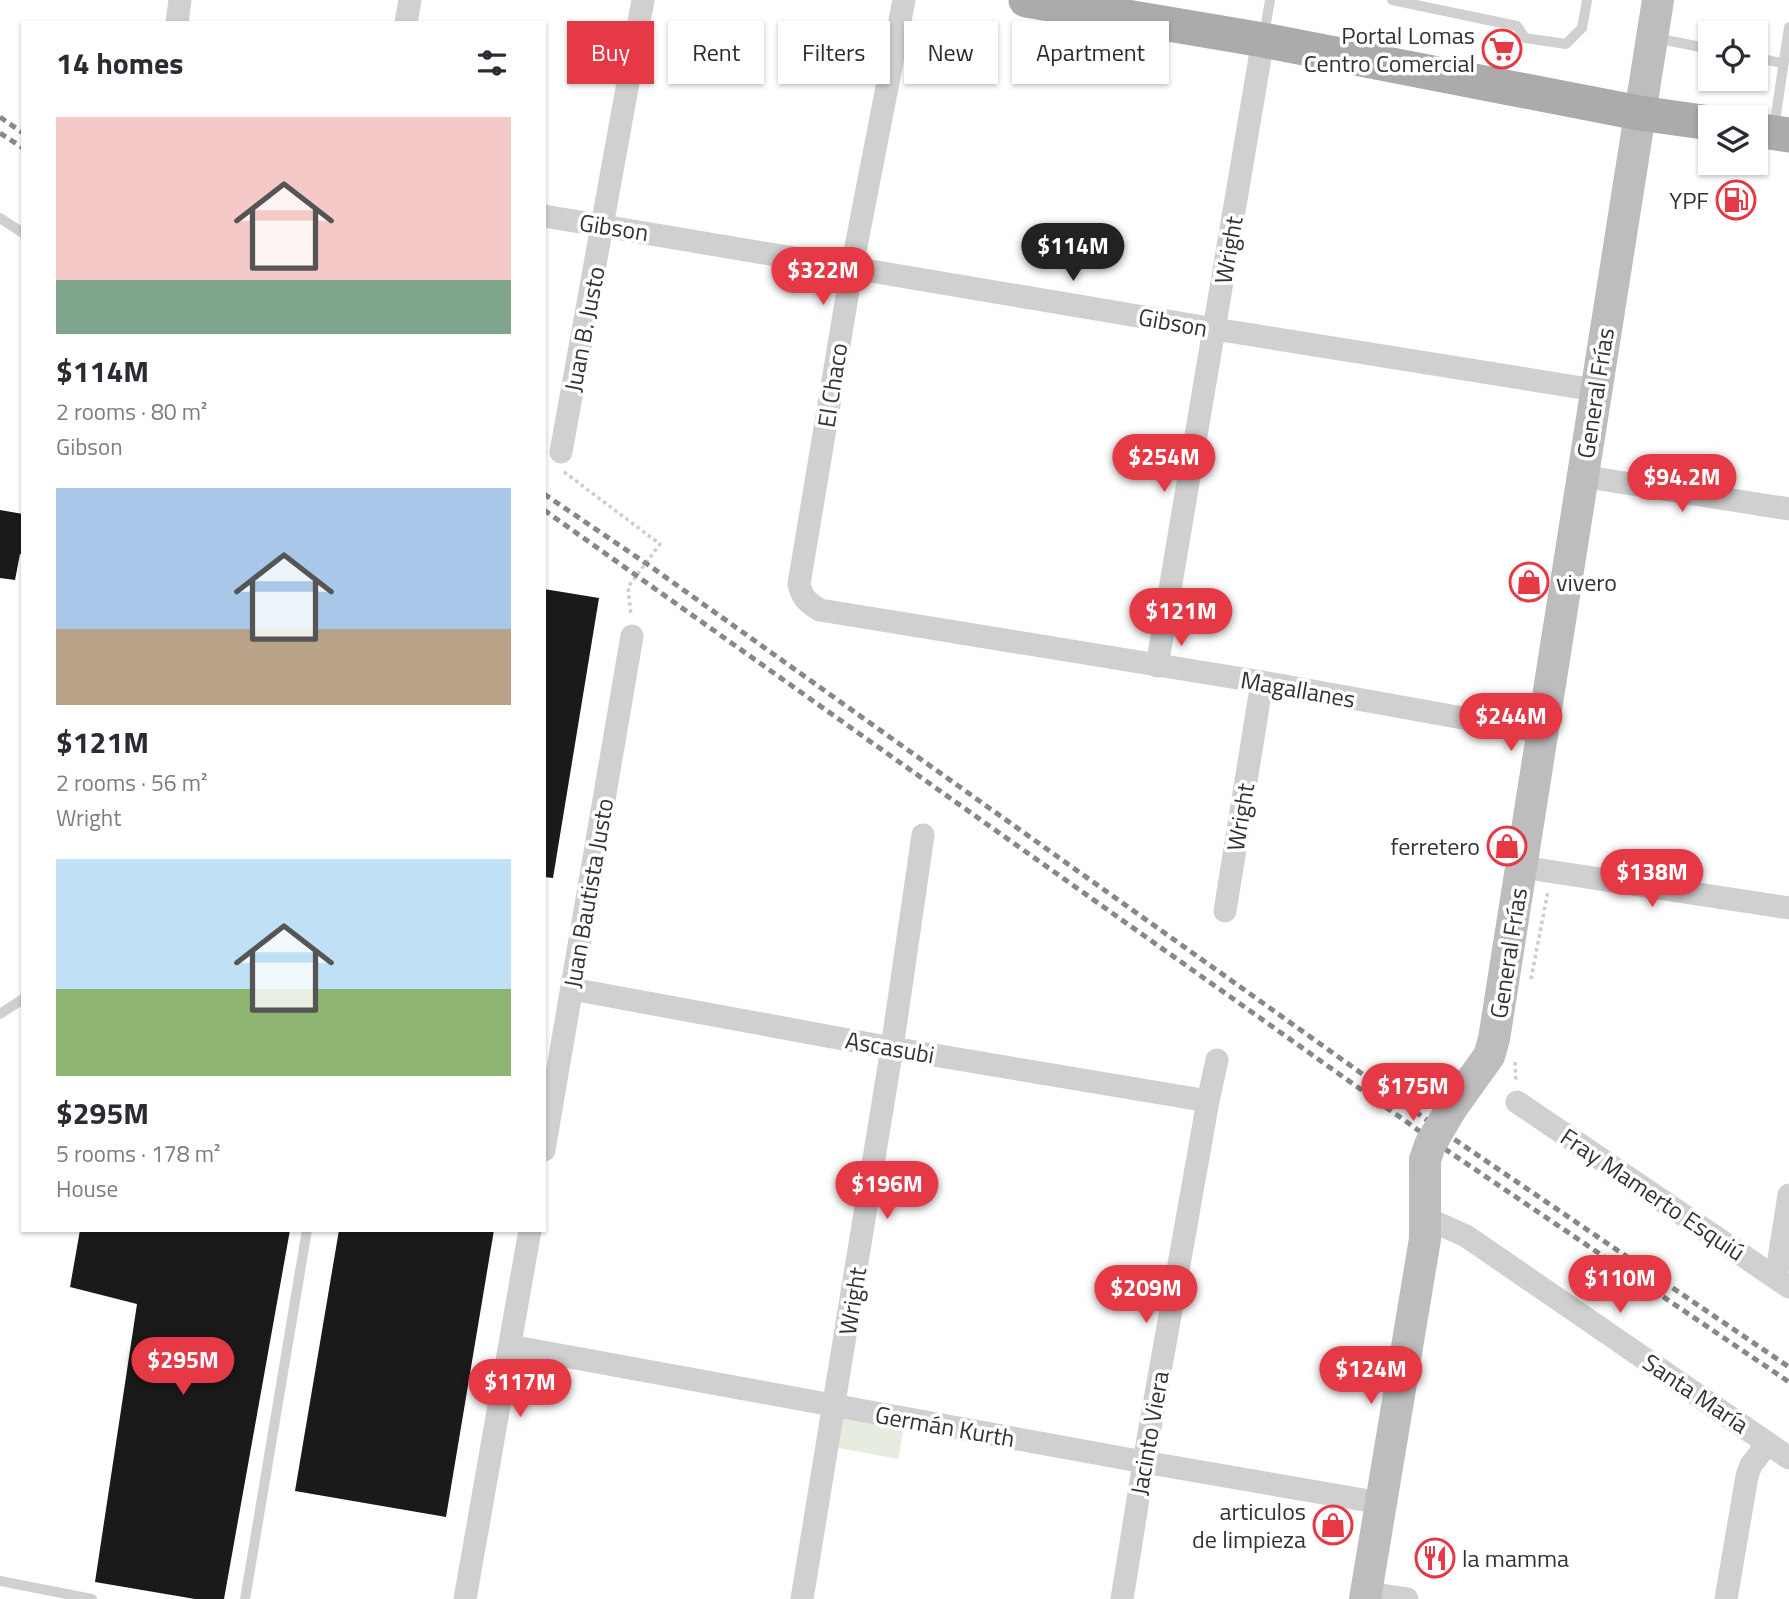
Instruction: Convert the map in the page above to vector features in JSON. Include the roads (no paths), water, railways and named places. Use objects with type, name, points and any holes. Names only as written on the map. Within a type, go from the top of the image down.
[{"type":"main road","points":[[1026,0],[1263,40],[1639,113],[1698,121]]},
{"type":"main road","name":"General Frías","points":[[1366,1596],[1425,1239],[1425,1160],[1430,1145],[1451,1109],[1489,1056],[1537,869],[1541,732],[1658,0]]},
{"type":"street","points":[[177,21],[180,0]]},
{"type":"street","points":[[406,21],[410,0]]},
{"type":"street","name":"Juan B. Justo","points":[[561,452],[643,0]]},
{"type":"street","name":"El Chaco","points":[[808,603],[799,584],[852,267],[904,0]]},
{"type":"street","name":"Wright","points":[[1157,666],[1263,40]]},
{"type":"street","name":"Gibson","points":[[546,216],[1595,390]]},
{"type":"street","points":[[1581,476],[1789,509]]},
{"type":"street","name":"Magallanes","points":[[808,603],[820,610],[1262,682],[1541,732]]},
{"type":"street","name":"Juan Bautista Justo","points":[[546,1138],[632,636]]},
{"type":"street","name":"Wright","points":[[1225,911],[1262,682]]},
{"type":"street","name":"Wright","points":[[803,1599],[892,1048],[923,835]]},
{"type":"street","points":[[1537,869],[1789,908]]},
{"type":"street","name":"Ascasubi","points":[[572,989],[892,1048],[1208,1101]]},
{"type":"street","name":"Jacinto Viera","points":[[1122,1599],[1143,1462],[1217,1060]]},
{"type":"street","name":"Fray Mamerto Esquiú","points":[[1517,1102],[1783,1282]]},
{"type":"street","points":[[1783,1282],[1789,1195]]},
{"type":"street","name":"Santa María","points":[[1426,1218],[1466,1236],[1789,1458]]},
{"type":"street","points":[[465,1599],[530,1232]]},
{"type":"street","name":"Germán Kurth","points":[[510,1346],[1381,1503]]},
{"type":"street","points":[[1726,1599],[1747,1476],[1751,1465],[1768,1443]]},
{"type":"street","points":[[1366,1596],[1407,1599]]},
{"type":"lane","points":[[1263,40],[1270,0]]},
{"type":"lane","points":[[1392,0],[1517,26],[1525,38],[1566,44],[1582,28],[1587,0]]},
{"type":"lane","points":[[1773,132],[1789,27]]},
{"type":"lane","points":[[1653,37],[1698,46]]},
{"type":"lane","points":[[1768,60],[1783,63]]},
{"type":"lane","points":[[0,218],[21,232]]},
{"type":"lane","points":[[0,1014],[21,1000]]},
{"type":"lane","points":[[245,1599],[307,1232]]},
{"type":"lane","points":[[0,1581],[92,1599]]},
{"type":"railway","points":[[0,117],[21,132]]},
{"type":"railway","points":[[0,133],[21,147]]},
{"type":"railway","points":[[546,495],[647,564],[1448,1135],[1789,1367]]},
{"type":"railway","points":[[546,511],[1442,1147],[1789,1382]]},
{"type":"place","name":"Portal Lomas Centro Comercial","points":[[1502,49]]},
{"type":"place","name":"YPF","points":[[1736,200]]},
{"type":"place","name":"vivero","points":[[1529,582]]},
{"type":"place","name":"ferretero","points":[[1507,846]]},
{"type":"place","name":"articulos de limpieza","points":[[1333,1525]]},
{"type":"place","name":"la mamma","points":[[1435,1558]]}]
